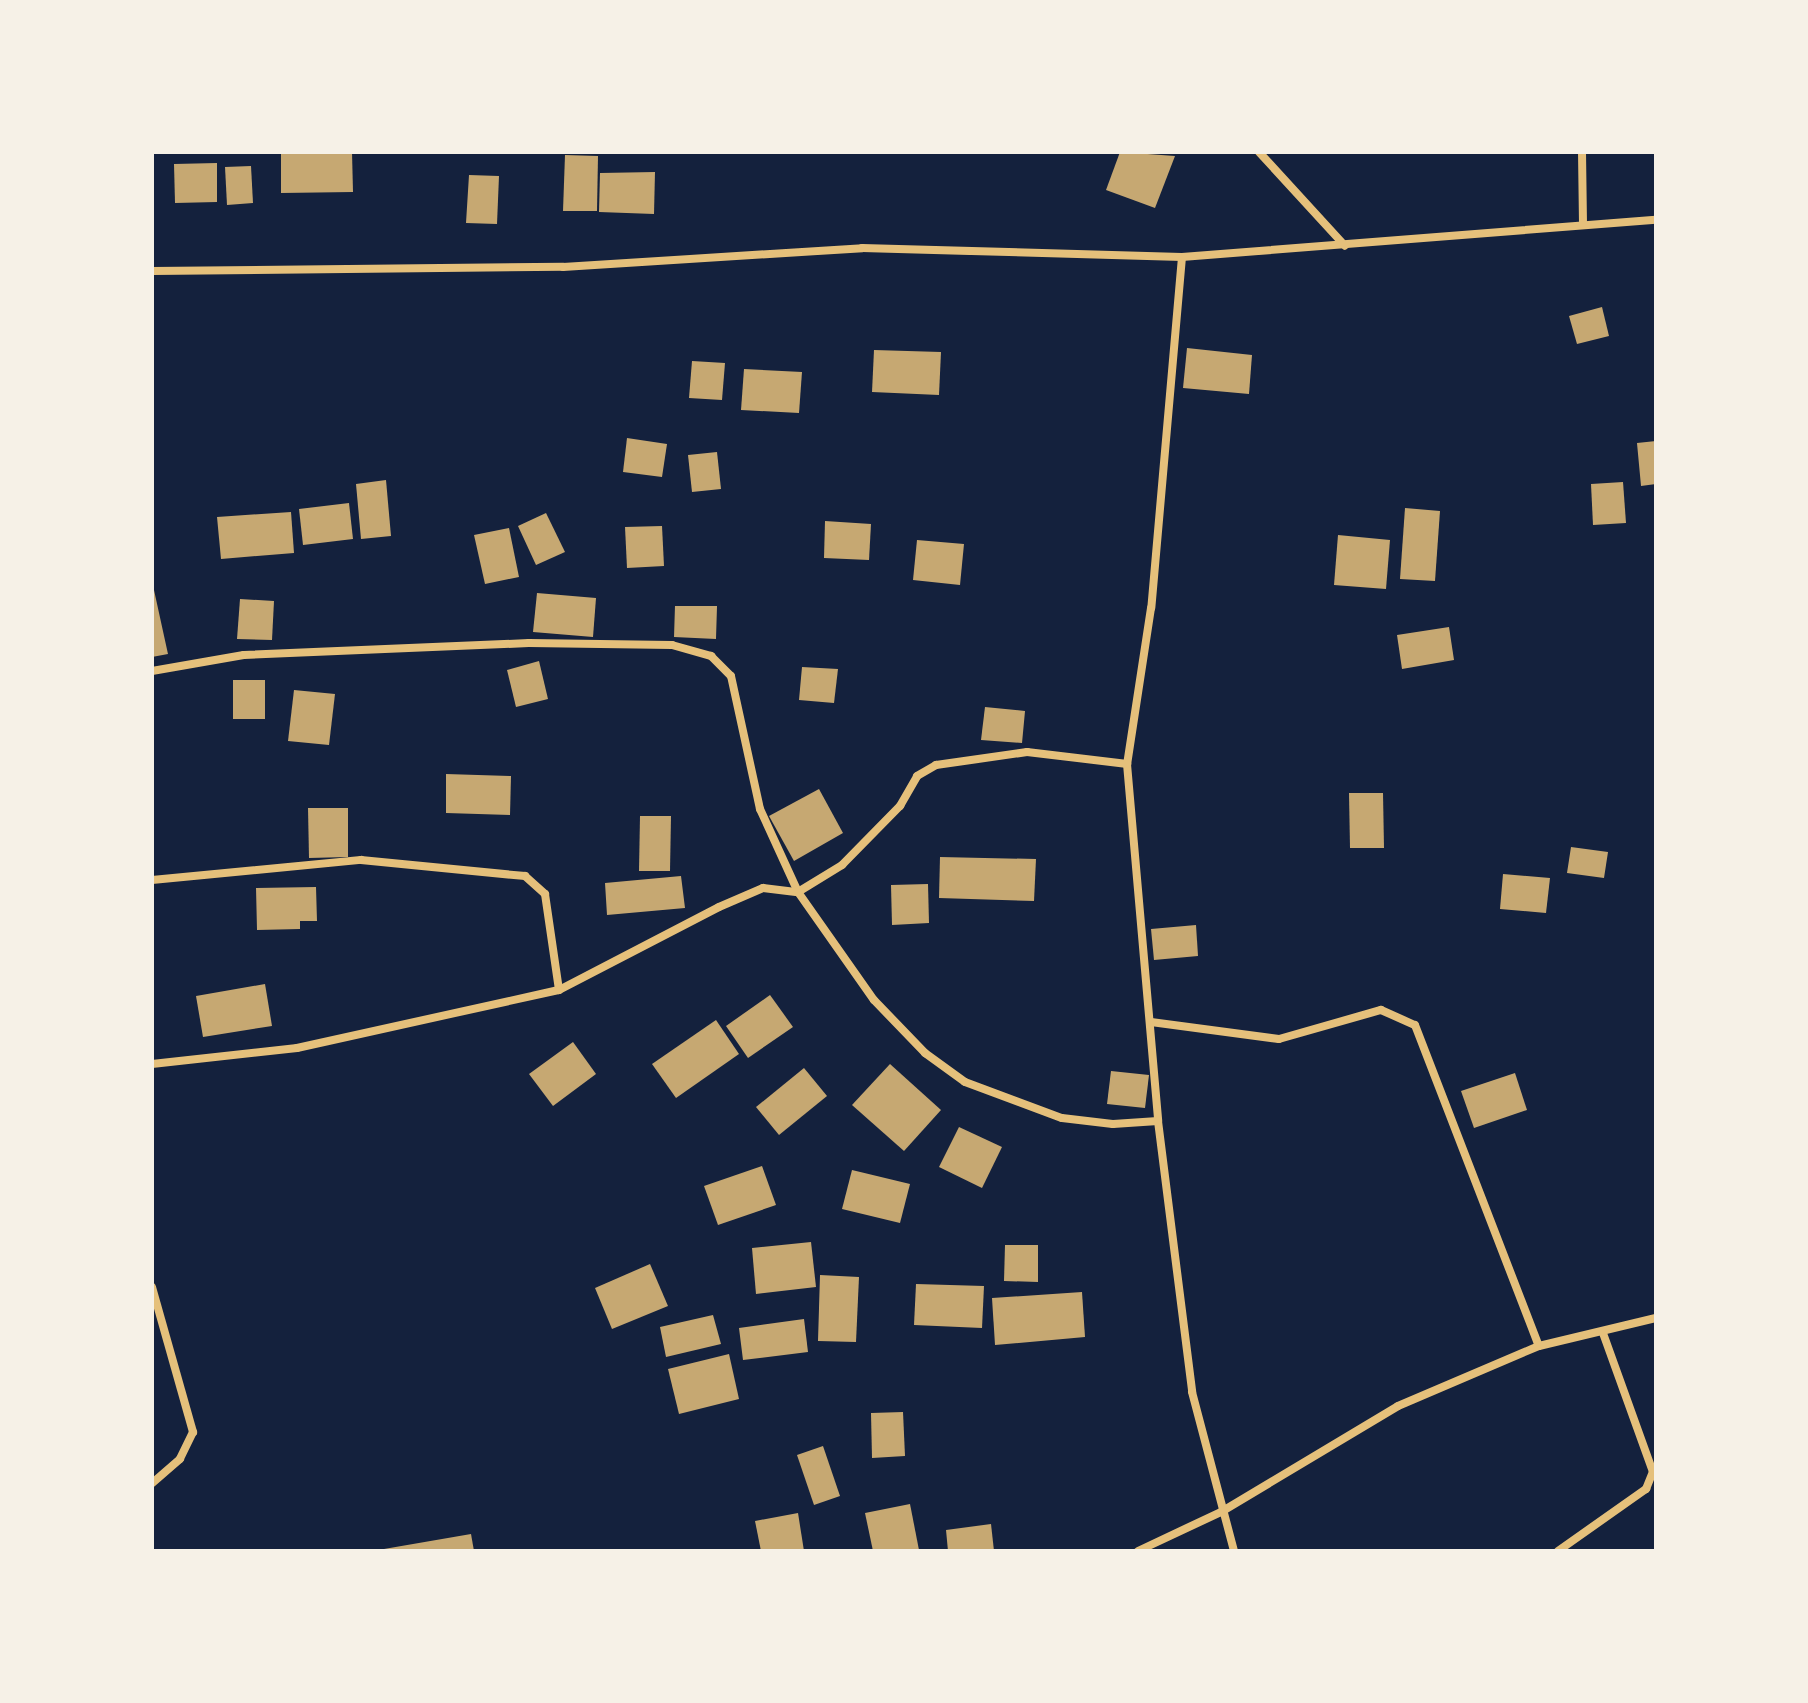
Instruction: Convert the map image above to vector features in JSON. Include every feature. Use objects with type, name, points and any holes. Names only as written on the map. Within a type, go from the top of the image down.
[{"type":"street","points":[[1259,152],[1345,246]]},
{"type":"street","points":[[1582,152],[1583,225]]},
{"type":"street","points":[[152,271],[563,267],[862,248],[1182,257],[1656,220]]},
{"type":"street","points":[[1182,257],[1151,608],[1127,764],[1158,1121],[1192,1392],[1221,1512],[1234,1551]]},
{"type":"street","points":[[152,671],[244,655],[529,643],[634,643],[711,656],[731,676],[760,809],[798,892],[874,1000],[925,1053],[965,1082],[1062,1118],[1113,1124],[1158,1121]]},
{"type":"street","points":[[152,1064],[312,1045],[559,990],[763,888],[798,892],[842,865],[874,837],[917,776],[936,765],[1027,752],[1127,764]]},
{"type":"street","points":[[152,880],[361,860],[525,876],[545,894],[559,990]]},
{"type":"street","points":[[1151,1022],[1279,1039],[1381,1010],[1415,1025],[1539,1346]]},
{"type":"street","points":[[152,1287],[193,1432],[180,1459],[152,1483]]},
{"type":"street","points":[[1138,1551],[1221,1512],[1398,1406],[1539,1346],[1656,1318]]},
{"type":"street","points":[[1558,1551],[1646,1489],[1653,1472],[1603,1333]]},
{"type":"building","points":[[281,152],[352,152],[353,192],[281,193]]},
{"type":"building","points":[[1120,152],[1175,156],[1155,208],[1106,190]]},
{"type":"building","points":[[565,155],[598,156],[597,211],[563,211]]},
{"type":"building","points":[[217,163],[217,202],[175,203],[174,164]]},
{"type":"building","points":[[251,166],[253,203],[227,205],[225,167]]},
{"type":"building","points":[[655,172],[654,214],[599,212],[600,173]]},
{"type":"building","points":[[469,175],[499,176],[497,224],[466,223]]},
{"type":"building","points":[[1602,307],[1609,336],[1577,344],[1569,316]]},
{"type":"building","points":[[1187,348],[1252,355],[1249,394],[1183,388]]},
{"type":"building","points":[[874,350],[941,352],[939,395],[872,392]]},
{"type":"building","points":[[692,361],[725,363],[722,400],[689,398]]},
{"type":"building","points":[[744,369],[802,372],[799,413],[741,410]]},
{"type":"building","points":[[627,438],[667,444],[662,477],[623,472]]},
{"type":"building","points":[[1656,441],[1656,484],[1641,486],[1637,443]]},
{"type":"building","points":[[717,452],[721,489],[692,492],[688,455]]},
{"type":"building","points":[[386,480],[391,536],[361,539],[356,484]]},
{"type":"building","points":[[1623,482],[1626,523],[1593,525],[1591,484]]},
{"type":"building","points":[[349,503],[353,539],[303,545],[299,509]]},
{"type":"building","points":[[1405,508],[1440,511],[1435,581],[1400,579]]},
{"type":"building","points":[[291,512],[294,553],[221,559],[217,517]]},
{"type":"building","points":[[546,513],[565,552],[536,565],[518,526]]},
{"type":"building","points":[[825,521],[871,524],[869,560],[824,558]]},
{"type":"building","points":[[662,526],[664,566],[627,568],[625,527]]},
{"type":"building","points":[[509,528],[519,577],[485,584],[474,535]]},
{"type":"building","points":[[1338,535],[1390,540],[1386,589],[1334,585]]},
{"type":"building","points":[[917,540],[964,544],[960,585],[913,580]]},
{"type":"building","points":[[152,581],[168,654],[152,657]]},
{"type":"building","points":[[537,593],[596,598],[593,637],[533,632]]},
{"type":"building","points":[[240,599],[274,601],[272,640],[237,639]]},
{"type":"building","points":[[675,606],[717,606],[716,639],[674,637]]},
{"type":"building","points":[[1449,627],[1454,660],[1402,669],[1397,635]]},
{"type":"building","points":[[539,661],[548,699],[516,707],[507,670]]},
{"type":"building","points":[[802,667],[838,669],[834,703],[799,700]]},
{"type":"building","points":[[233,680],[265,680],[265,719],[233,719]]},
{"type":"building","points":[[294,690],[335,694],[329,745],[288,741]]},
{"type":"building","points":[[985,707],[1025,711],[1022,743],[981,740]]},
{"type":"building","points":[[446,774],[511,776],[510,815],[446,813]]},
{"type":"building","points":[[819,789],[843,833],[794,861],[769,816]]},
{"type":"building","points":[[1349,793],[1383,793],[1384,848],[1350,848]]},
{"type":"building","points":[[308,808],[348,808],[348,857],[309,858]]},
{"type":"building","points":[[640,816],[671,816],[670,871],[639,871]]},
{"type":"building","points":[[1571,847],[1608,852],[1604,878],[1567,873]]},
{"type":"building","points":[[940,857],[1036,859],[1034,901],[939,898]]},
{"type":"building","points":[[1503,874],[1550,878],[1546,913],[1500,909]]},
{"type":"building","points":[[681,876],[685,908],[607,915],[605,883]]},
{"type":"building","points":[[928,884],[929,923],[892,925],[891,885]]},
{"type":"building","points":[[316,887],[317,921],[300,921],[300,929],[257,930],[256,888]]},
{"type":"building","points":[[1196,925],[1198,956],[1154,960],[1151,929]]},
{"type":"building","points":[[265,984],[272,1026],[203,1037],[196,996]]},
{"type":"building","points":[[770,995],[793,1027],[748,1058],[726,1026]]},
{"type":"building","points":[[716,1020],[739,1054],[676,1098],[652,1064]]},
{"type":"building","points":[[573,1042],[596,1074],[553,1106],[529,1074]]},
{"type":"building","points":[[890,1064],[941,1110],[904,1151],[852,1105]]},
{"type":"building","points":[[804,1068],[827,1096],[779,1135],[756,1107]]},
{"type":"building","points":[[1111,1071],[1149,1075],[1145,1108],[1107,1104]]},
{"type":"building","points":[[1515,1073],[1527,1110],[1474,1128],[1461,1091]]},
{"type":"building","points":[[959,1127],[1002,1147],[982,1188],[939,1167]]},
{"type":"building","points":[[762,1166],[776,1205],[718,1225],[704,1186]]},
{"type":"building","points":[[852,1170],[910,1184],[900,1223],[842,1209]]},
{"type":"building","points":[[811,1242],[816,1287],[756,1294],[752,1248]]},
{"type":"building","points":[[1005,1245],[1038,1245],[1038,1282],[1004,1281]]},
{"type":"building","points":[[650,1264],[668,1306],[612,1329],[595,1288]]},
{"type":"building","points":[[820,1275],[859,1277],[856,1342],[818,1341]]},
{"type":"building","points":[[916,1284],[984,1286],[982,1328],[914,1325]]},
{"type":"building","points":[[1082,1292],[1085,1337],[995,1345],[992,1298]]},
{"type":"building","points":[[713,1315],[721,1344],[666,1357],[660,1327]]},
{"type":"building","points":[[804,1319],[808,1352],[743,1360],[739,1328]]},
{"type":"building","points":[[729,1354],[739,1399],[679,1414],[668,1369]]},
{"type":"building","points":[[903,1412],[905,1456],[872,1458],[871,1413]]},
{"type":"building","points":[[823,1446],[840,1496],[814,1505],[797,1455]]},
{"type":"building","points":[[910,1504],[919,1550],[873,1551],[865,1513]]},
{"type":"building","points":[[798,1513],[804,1551],[761,1551],[755,1521]]},
{"type":"building","points":[[991,1524],[994,1551],[948,1551],[946,1530]]},
{"type":"building","points":[[471,1534],[474,1551],[384,1551],[384,1549]]}]
